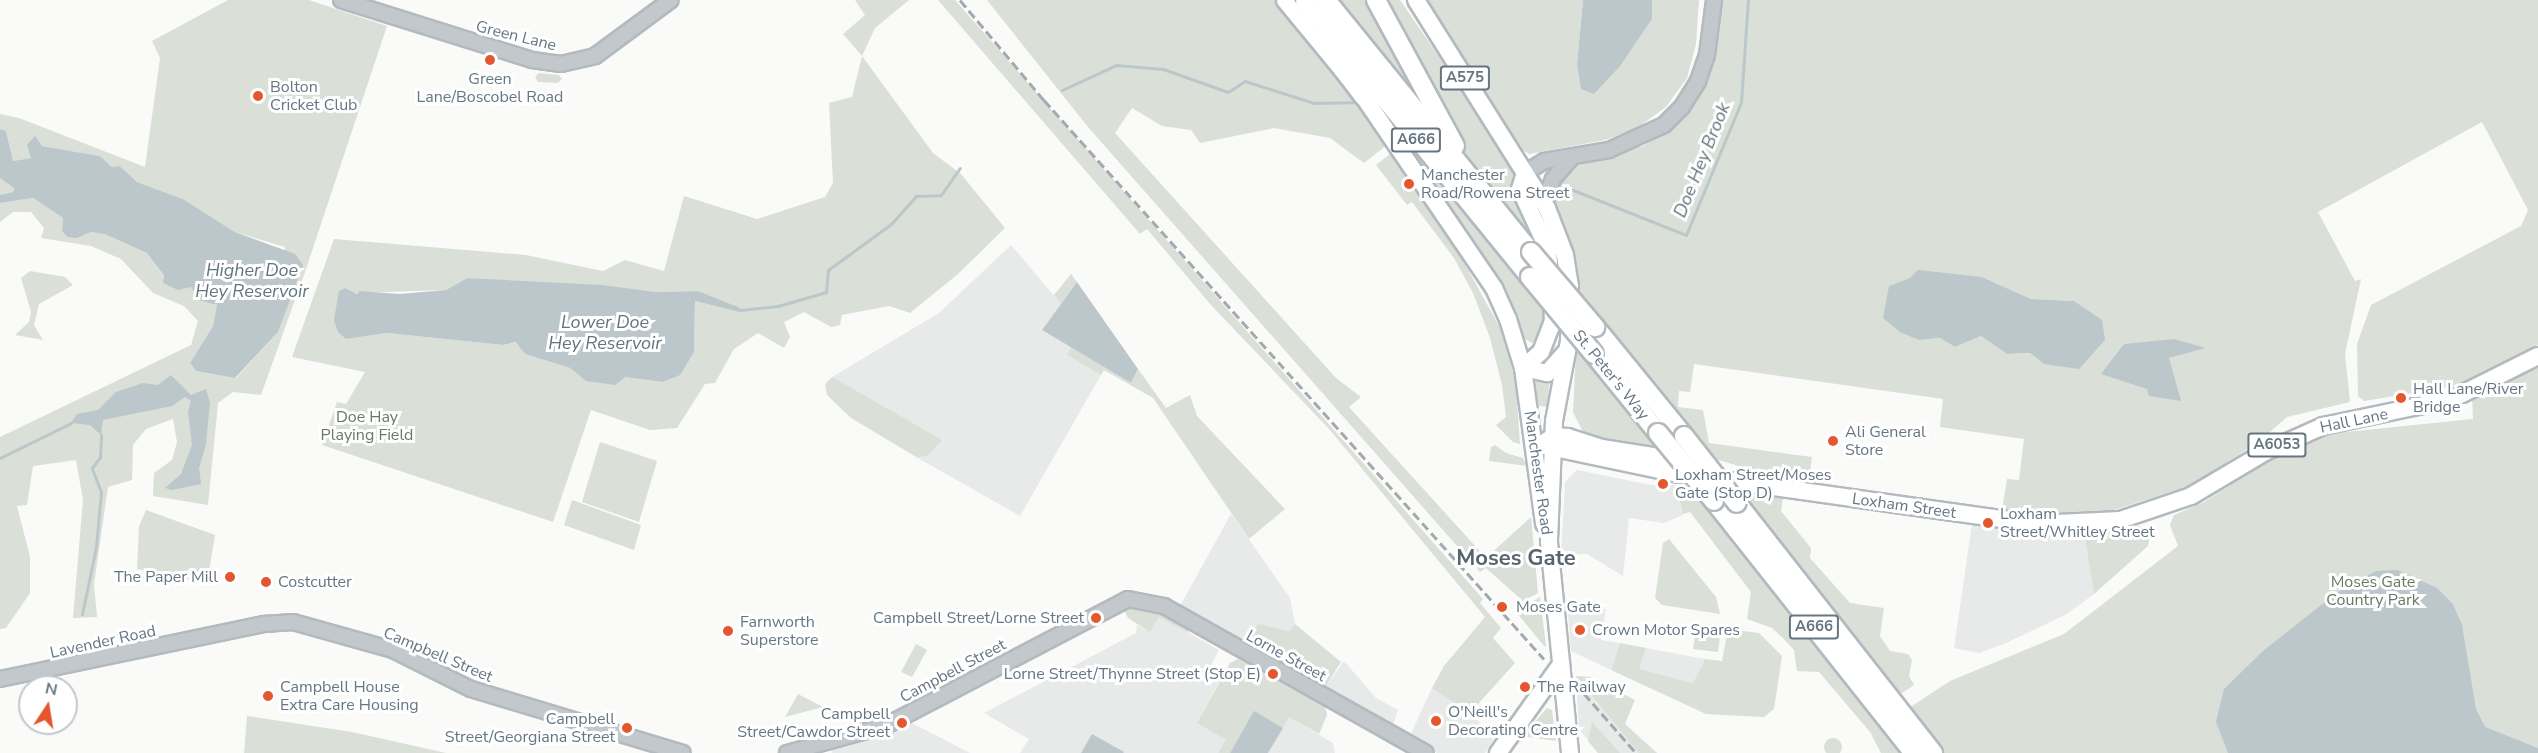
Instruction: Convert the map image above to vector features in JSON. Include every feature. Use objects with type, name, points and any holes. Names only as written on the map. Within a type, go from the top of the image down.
[{"type":"highway","points":[[1293,0],[1363,96]]},
{"type":"highway","name":"St. Peter's Way","points":[[1305,0],[1714,501],[1914,753]]},
{"type":"highway","name":"St. Peter's Way","points":[[1326,0],[1684,436],[1933,753]]},
{"type":"highway","points":[[1376,0],[1469,172]]},
{"type":"main road","name":"Manchester Road","points":[[1284,0],[1363,96],[1494,288],[1523,368],[1553,481],[1549,542]]},
{"type":"main road","name":"Manchester Road","points":[[1416,0],[1547,208],[1559,235],[1570,285],[1568,347],[1543,444],[1549,542]]},
{"type":"main road","points":[[1523,368],[1541,352],[1553,321],[1548,250],[1520,189],[1525,173]]},
{"type":"main road","points":[[1523,368],[1542,374],[1552,371],[1568,347]]},
{"type":"main road","name":"Hall Lane","points":[[2036,524],[2093,524],[2146,514],[2208,488],[2297,436],[2323,426],[2444,402],[2538,356]]},
{"type":"main road","points":[[1563,369],[1565,415],[1574,433],[1585,444]]},
{"type":"main road","points":[[1543,444],[1585,444],[1665,458]]},
{"type":"main road","points":[[1543,444],[1678,474]]},
{"type":"main road","points":[[1553,481],[1568,464],[1625,463]]},
{"type":"main road","name":"Loxham Street","points":[[1726,475],[1772,486],[2036,524]]},
{"type":"main road","name":"A575","points":[[1549,542],[1561,664]]},
{"type":"main road","points":[[1561,664],[1570,753]]},
{"type":"main road","points":[[1498,753],[1536,705],[1561,664]]},
{"type":"main road","points":[[1536,705],[1551,698],[1564,703]]},
{"type":"street","name":"Green Lane","points":[[341,0],[532,60],[561,64],[595,56],[671,0]]},
{"type":"street","points":[[1514,155],[1544,161],[1609,150],[1640,139],[1664,125],[1682,107],[1698,81],[1707,55],[1713,0]]},
{"type":"street","points":[[1547,208],[1553,179],[1573,156]]},
{"type":"street","points":[[1525,173],[1544,161]]},
{"type":"street","name":"Campbell Street","points":[[787,753],[887,725],[1128,598]]},
{"type":"street","name":"Lorne Street","points":[[1128,598],[1164,606],[1426,753]]},
{"type":"street","name":"Campbell Street","points":[[212,637],[278,622],[293,622],[393,650],[471,689],[683,753]]},
{"type":"street","name":"Lavender Road","points":[[0,679],[212,637]]},
{"type":"shaded area","points":[[1011,245],[1061,304],[1042,330],[1071,347],[1067,355],[1101,375],[1020,516],[918,458],[922,458],[832,377],[939,313]]},
{"type":"shaded area","points":[[1577,470],[1651,485],[1676,485],[1683,515],[1664,523],[1629,518],[1623,576],[1587,554],[1561,555],[1565,482]]},
{"type":"shaded area","points":[[1231,514],[1290,598],[1295,624],[1290,631],[1258,624],[1244,642],[1180,606]]},
{"type":"shaded area","points":[[1972,524],[2041,533],[2084,533],[2094,594],[2067,614],[2006,643],[1979,653],[1954,648]]},
{"type":"shaded area","points":[[1567,602],[1606,609],[1601,640],[1620,643],[1611,670],[1571,651]]},
{"type":"shaded area","points":[[1159,616],[1219,650],[1208,671],[1221,678],[1197,723],[1226,740],[1218,753],[1020,753],[1029,739],[984,713],[1136,633],[1137,625],[1150,632]]},
{"type":"shaded area","points":[[1646,648],[1705,659],[1693,683],[1638,669]]},
{"type":"shaded area","points":[[1344,661],[1376,698],[1398,710],[1392,728],[1324,689]]},
{"type":"shaded area","points":[[1576,676],[1620,721],[1657,753],[1598,753],[1579,729]]},
{"type":"shaded area","points":[[1432,688],[1464,706],[1488,732],[1493,740],[1485,753],[1437,753],[1409,738]]},
{"type":"shaded area","points":[[1289,717],[1333,743],[1335,753],[1268,753]]},
{"type":"shaded area","points":[[908,721],[970,753],[832,753],[831,748]]},
{"type":"green space","points":[[228,0],[309,0],[387,26],[305,272],[261,395],[233,392],[218,403],[208,505],[153,496],[154,473],[172,460],[177,442],[173,419],[146,429],[133,445],[132,480],[108,487],[94,584],[97,617],[73,618],[83,500],[76,460],[33,466],[27,505],[17,506],[30,557],[30,593],[6,628],[0,629],[0,437],[191,345],[198,321],[184,306],[153,293],[121,259],[91,246],[41,238],[44,228],[31,212],[13,212],[0,222],[0,203],[33,198],[63,218],[62,231],[77,238],[90,232],[105,233],[147,253],[164,277],[164,283],[178,289],[191,287],[217,306],[213,326],[190,363],[196,371],[236,378],[278,332],[285,247],[235,232],[183,199],[137,182],[120,166],[112,167],[100,156],[42,146],[31,158],[13,161],[6,131],[0,129],[0,114],[19,118],[145,167],[160,58],[152,41]]},
{"type":"green space","points":[[855,0],[909,0],[875,28],[862,56],[843,34],[865,15]]},
{"type":"green space","points":[[938,0],[955,0],[1483,599],[1480,603],[1501,628],[1493,638],[1515,663],[1470,713],[1432,688],[1444,666],[1485,617],[1330,430],[1211,305],[1147,229],[1140,234]]},
{"type":"green space","points":[[987,0],[1277,0],[1388,144],[1364,163],[1330,138],[1274,128],[1200,143],[1191,130],[1162,126],[1132,108],[1115,133],[1336,378],[1361,397],[1349,407],[1486,558],[1531,517],[1538,593],[1523,601],[1486,568],[1480,572],[1088,127]]},
{"type":"green space","points":[[1333,0],[1370,0],[1440,133]]},
{"type":"green space","points":[[1382,0],[1400,0],[1519,173],[1544,253],[1468,158]]},
{"type":"green space","points":[[1423,0],[1583,0],[1577,65],[1581,89],[1621,65],[1652,19],[1652,0],[1699,0],[1696,44],[1687,78],[1666,107],[1637,128],[1605,140],[1529,154],[1515,145]]},
{"type":"green space","points":[[1719,0],[2538,0],[2538,345],[2457,386],[2364,401],[2358,396],[2357,344],[2371,305],[2521,226],[2528,210],[2482,122],[2318,212],[2355,281],[2361,279],[2345,354],[2350,402],[2287,417],[2261,440],[2192,485],[2111,511],[2064,515],[2002,510],[2007,479],[2019,480],[2024,439],[1940,427],[1943,399],[1694,364],[1690,392],[1679,391],[1678,407],[1703,410],[1709,443],[1812,457],[1808,487],[1712,458],[1579,295],[1574,252],[1554,197],[1558,180],[1575,163],[1643,146],[1672,129],[1697,102],[1711,70]],"holes":[[[1982,277],[2031,299],[2074,301],[2044,364],[2030,353],[2007,354],[1981,336],[1955,347],[1940,338],[1919,340],[1889,286],[1911,278]],[[2175,339],[2205,348],[2168,358],[2149,396],[2148,389]]]},
{"type":"green space","points":[[1312,18],[1545,311],[1545,324],[1537,340],[1532,343],[1523,338],[1513,313]]},
{"type":"green space","name":"Doe Hay Playing Field","points":[[862,56],[933,153],[961,174],[1005,228],[958,274],[910,313],[889,306],[842,315],[840,325],[831,327],[804,312],[784,322],[790,337],[784,348],[758,333],[734,349],[715,383],[705,384],[677,428],[650,430],[591,410],[553,522],[322,445],[337,402],[346,404],[365,372],[292,357],[334,239],[526,255],[603,271],[625,260],[664,271],[684,196],[757,219],[825,197],[833,183],[829,103],[852,97]],"holes":[[[467,278],[654,292],[698,291],[739,312],[695,301],[694,352],[662,382],[625,377],[586,381],[570,368],[525,354],[517,342],[503,345],[387,333],[346,339],[353,293],[446,290]]]},
{"type":"green space","points":[[539,73],[559,75],[562,79],[558,83],[538,82],[535,77]]},
{"type":"green space","points":[[1394,151],[1411,187],[1450,237],[1504,335],[1516,385],[1520,444],[1513,442],[1496,425],[1506,417],[1502,385],[1490,338],[1473,293],[1454,258],[1412,202],[1407,205],[1376,165]]},
{"type":"green space","points":[[0,178],[14,187],[13,192],[0,195]]},
{"type":"green space","points":[[30,271],[65,277],[73,285],[39,304],[34,325],[43,340],[15,335],[29,322],[31,312],[21,278]]},
{"type":"green space","points":[[1071,274],[1077,282],[1061,304],[1054,295]]},
{"type":"green space","points":[[1071,347],[1131,383],[1138,369],[1166,408],[1190,395],[1197,416],[1285,509],[1249,539],[1153,398],[1104,370],[1101,375],[1067,355]]},
{"type":"green space","points":[[1576,349],[1658,449],[1584,434],[1573,412]]},
{"type":"green space","name":"Moses Gate Country Park","points":[[2538,365],[2538,753],[1943,753],[1909,708],[1950,681],[2064,634],[2178,546],[2170,525],[2174,515],[2204,502],[2281,453],[2326,434],[2473,419],[2472,397]]},
{"type":"green space","points":[[832,377],[942,440],[928,455],[918,458],[851,418],[827,395],[825,384]]},
{"type":"green space","points":[[1533,379],[1550,379],[1547,407],[1536,405]]},
{"type":"green space","points":[[600,442],[657,461],[639,522],[582,502]]},
{"type":"green space","points":[[1495,445],[1506,453],[1523,458],[1527,466],[1489,461],[1491,447]]},
{"type":"green space","points":[[1676,485],[1687,485],[1901,753],[1881,753],[1870,732],[1819,672],[1797,671],[1794,650],[1783,638],[1772,628],[1747,619],[1751,592],[1690,512],[1683,514]]},
{"type":"green space","points":[[1740,492],[1783,498],[1781,511],[1811,548],[1810,558],[1850,603],[1884,608],[1880,636],[1890,651],[1908,654],[1912,660],[1909,676],[1914,685],[1899,695]]},
{"type":"green space","points":[[572,500],[641,525],[634,550],[564,525]]},
{"type":"green space","points":[[146,510],[215,535],[207,583],[137,569],[139,526]]},
{"type":"green space","points":[[2140,526],[2150,536],[2148,546],[2094,594],[2084,533]]},
{"type":"green space","points":[[1669,539],[1716,597],[1720,614],[1662,605],[1655,598],[1663,543]]},
{"type":"green space","points":[[1540,597],[1546,646],[1545,647],[1516,612]]},
{"type":"green space","points":[[1132,606],[1158,611],[1185,626],[1189,633],[1159,617],[1150,632],[1128,618],[1123,608]]},
{"type":"green space","points":[[1258,624],[1290,631],[1295,624],[1341,662],[1324,689],[1244,642]]},
{"type":"green space","points":[[1697,624],[1721,628],[1718,652],[1693,649]]},
{"type":"green space","points":[[1728,629],[1759,633],[1782,656],[1774,709],[1764,717],[1706,714],[1611,670],[1620,643],[1646,648],[1639,669],[1693,683],[1705,659],[1722,661]]},
{"type":"green space","points":[[916,644],[927,650],[912,677],[901,672]]},
{"type":"green space","points":[[1238,659],[1325,707],[1327,715],[1319,734],[1289,717],[1283,728],[1254,712],[1230,753],[1218,753],[1226,740],[1197,723],[1230,663]]},
{"type":"green space","points":[[1576,676],[1590,677],[1635,700],[1625,724],[1657,753],[1639,753]]},
{"type":"green space","points":[[798,694],[823,707],[785,717]]},
{"type":"green space","points":[[1547,708],[1552,710],[1556,741],[1522,736]]},
{"type":"green space","points":[[247,716],[352,732],[446,753],[244,753]]},
{"type":"green space","points":[[1592,722],[1620,753],[1598,753],[1588,741]]},
{"type":"green space","points":[[1833,738],[1839,741],[1842,747],[1839,753],[1833,756],[1827,753],[1824,747],[1827,741]]},
{"type":"water","points":[[1583,0],[1652,0],[1652,19],[1621,65],[1594,94],[1581,89],[1577,65]]},
{"type":"water","name":"Higher Doe Hey Reservoir","points":[[0,129],[6,131],[13,161],[31,158],[27,145],[35,136],[42,146],[100,156],[112,167],[120,166],[137,182],[183,199],[235,232],[295,254],[303,265],[278,332],[235,378],[196,371],[190,363],[213,326],[217,305],[199,300],[191,287],[178,290],[163,283],[164,276],[147,253],[105,234],[91,232],[77,238],[68,237],[62,231],[63,218],[33,198],[0,203],[0,195],[13,192],[14,188],[0,178]]},
{"type":"water","points":[[1918,270],[1982,277],[2031,299],[2074,301],[2102,320],[2105,340],[2079,369],[2044,364],[2030,353],[2007,354],[1981,336],[1955,347],[1940,338],[1919,340],[1900,332],[1883,318],[1889,286],[1910,278]]},
{"type":"water","name":"Lower Doe Hey Reservoir","points":[[467,278],[602,285],[655,292],[698,291],[740,308],[739,312],[695,301],[694,352],[680,375],[662,382],[625,377],[615,385],[586,381],[570,368],[525,354],[516,342],[503,345],[387,333],[346,339],[338,332],[334,320],[339,291],[345,288],[357,294],[359,291],[399,294],[446,290]]},
{"type":"water","points":[[1077,282],[1138,369],[1131,383],[1042,330]]},
{"type":"water","points":[[2175,339],[2206,348],[2169,358],[2181,401],[2149,396],[2147,389],[2101,374],[2124,344]]},
{"type":"water","points":[[171,375],[191,395],[206,389],[210,403],[206,444],[199,468],[201,484],[172,490],[165,488],[181,474],[192,445],[188,412],[191,401],[185,397],[172,406],[103,420],[101,435],[90,425],[71,423],[77,414],[98,410],[116,392],[143,383],[158,385]]},
{"type":"water","points":[[2397,570],[2437,588],[2453,604],[2462,625],[2476,709],[2485,727],[2538,748],[2538,753],[2228,753],[2216,722],[2224,689],[2263,651],[2339,591],[2376,571]]},
{"type":"water","points":[[1254,711],[1283,728],[1268,753],[1230,753]]},
{"type":"water","points":[[1092,734],[1124,752],[1081,753]]},
{"type":"waterway","name":"Doe Hey Brook","points":[[1563,186],[1686,235],[1741,102],[1748,0]]},
{"type":"waterway","name":"Doe Hey Brook","points":[[1062,90],[1116,65],[1163,69],[1228,92],[1245,81],[1314,103],[1353,102]]},
{"type":"waterway","name":"Doe Hey Brook","points":[[740,310],[778,306],[826,292],[828,270],[891,224],[916,196],[941,195],[960,168]]},
{"type":"waterway","points":[[0,458],[71,423]]},
{"type":"waterway","points":[[82,614],[96,547],[101,492],[92,468],[100,457],[101,435]]},
{"type":"railway","points":[[960,0],[1044,100],[1544,659]]},
{"type":"railway","points":[[1575,683],[1636,753]]},
{"type":"place","name":"Green Lane/Boscobel Road","points":[[490,60]]},
{"type":"place","name":"Bolton Cricket Club","points":[[258,96]]},
{"type":"place","name":"Manchester Road/Rowena Street","points":[[1409,184]]},
{"type":"place","name":"Hall Lane/River Bridge","points":[[2401,398]]},
{"type":"place","name":"Ali General Store","points":[[1833,441]]},
{"type":"place","name":"Loxham Street/Moses Gate (Stop D)","points":[[1663,484]]},
{"type":"place","name":"Loxham Street/Whitley Street","points":[[1988,523]]},
{"type":"place","name":"The Paper Mill","points":[[230,577]]},
{"type":"place","name":"Costcutter","points":[[266,582]]},
{"type":"place","name":"Moses Gate","points":[[1502,607]]},
{"type":"place","name":"Campbell Street/Lorne Street","points":[[1096,618]]},
{"type":"place","name":"Crown Motor Spares","points":[[1580,630]]},
{"type":"place","name":"Farnworth Superstore","points":[[728,631]]},
{"type":"place","name":"Lorne Street/Thynne Street (Stop E)","points":[[1273,674]]},
{"type":"place","name":"The Railway","points":[[1525,687]]},
{"type":"place","name":"Campbell House Extra Care Housing","points":[[268,696]]},
{"type":"place","name":"O'Neill's Decorating Centre","points":[[1436,721]]},
{"type":"place","name":"Campbell Street/Cawdor Street","points":[[902,723]]},
{"type":"place","name":"Campbell Street/Georgiana Street","points":[[627,728]]},
{"type":"district","name":"Moses Gate","points":[[1516,559]]}]
